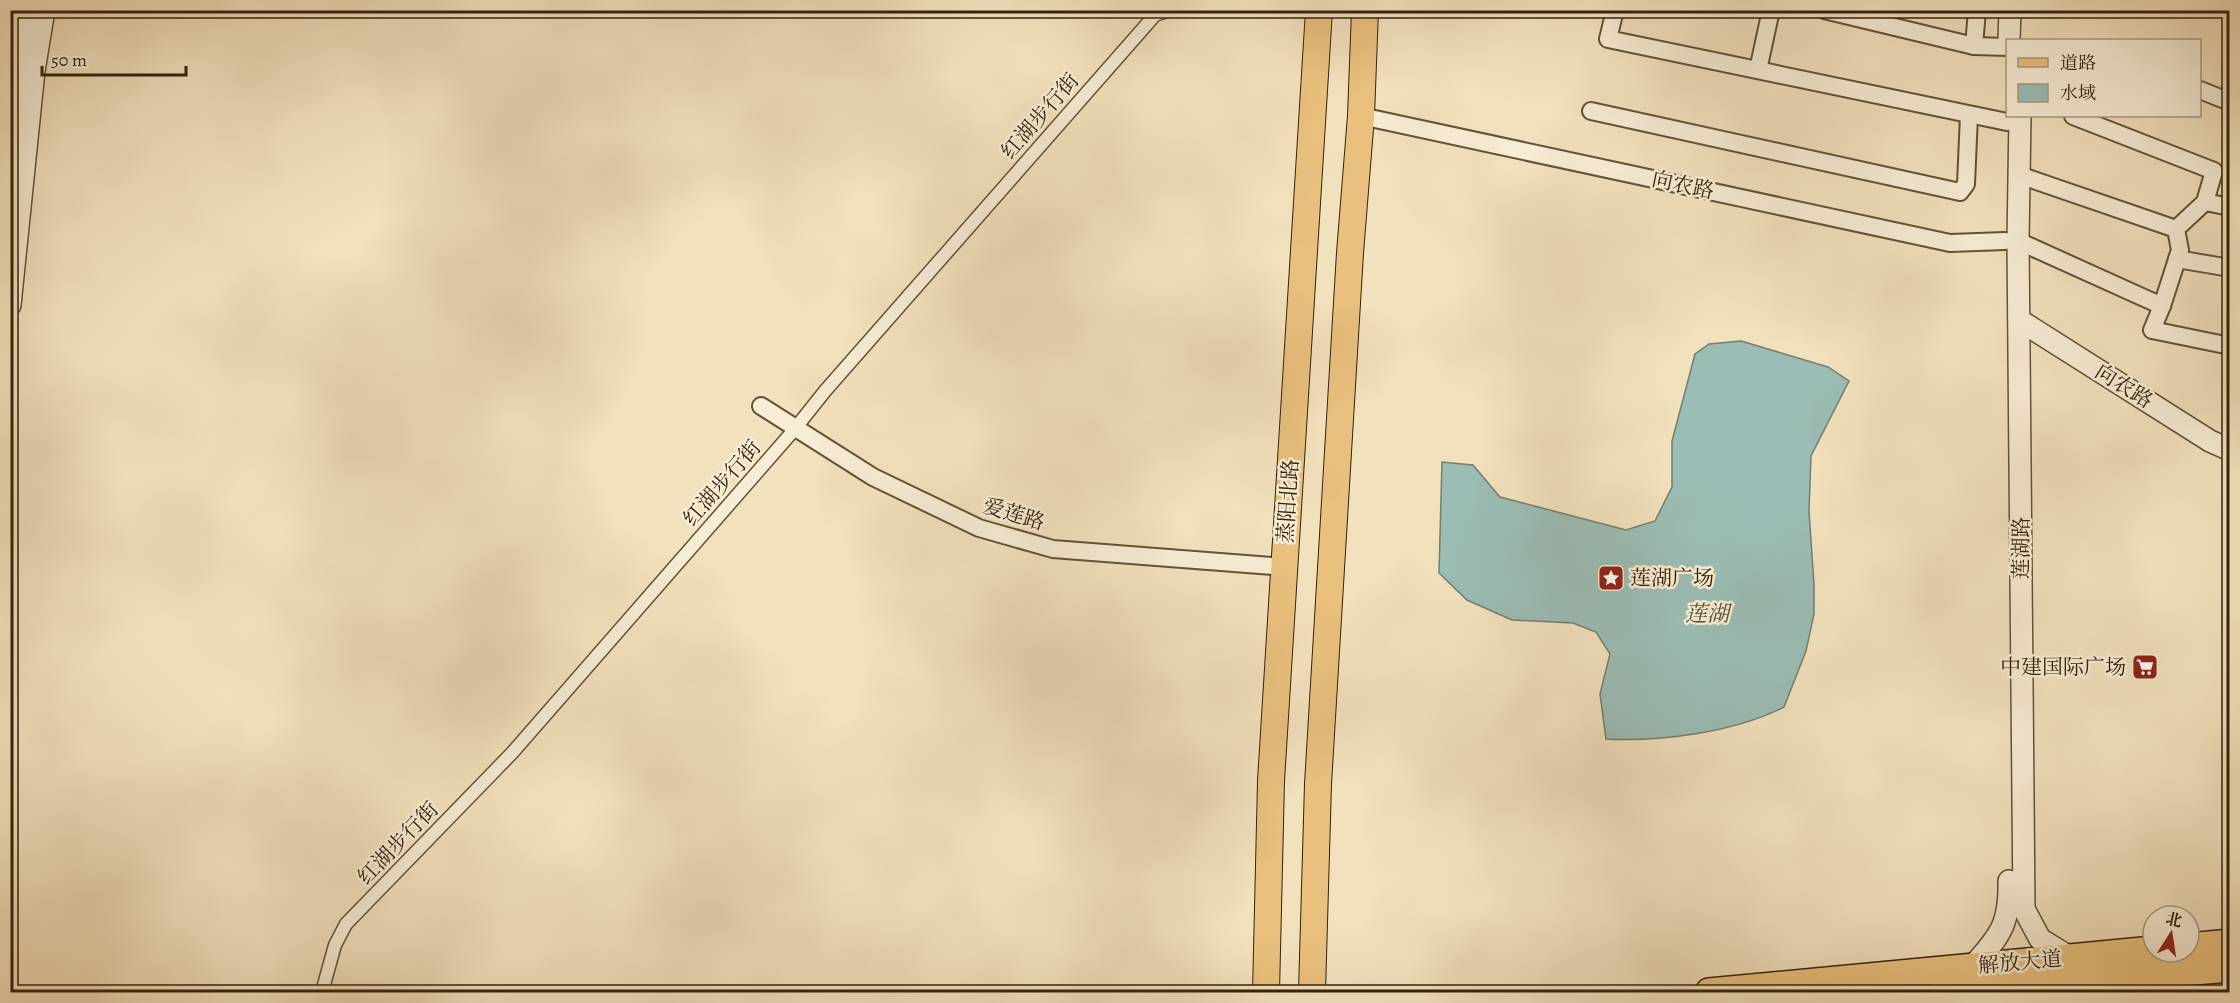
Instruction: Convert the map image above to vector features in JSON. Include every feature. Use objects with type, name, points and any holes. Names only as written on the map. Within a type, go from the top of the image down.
[{"type":"highway","points":[[2201,946],[2229,943]]},
{"type":"highway","name":"解放大道","points":[[1709,993],[2141,951]]},
{"type":"highway","name":"解放大道","points":[[1942,993],[2022,989],[2229,968]]},
{"type":"main road","name":"蒸阳北路","points":[[1266,993],[1271,781],[1319,10]]},
{"type":"main road","points":[[1312,993],[1318,784],[1350,253],[1361,116],[1365,10]]},
{"type":"street","points":[[10,127],[13,69],[25,10]]},
{"type":"street","points":[[10,305],[34,71],[44,10]]},
{"type":"street","name":"红湖步行街","points":[[322,993],[335,945],[346,924],[512,753],[1147,24],[1155,15],[1170,10]]},
{"type":"street","points":[[1615,10],[1608,39],[1969,115],[2012,118]]},
{"type":"street","points":[[1758,70],[1771,10]]},
{"type":"street","points":[[1824,10],[1974,46],[2006,47]]},
{"type":"street","points":[[1974,46],[1977,10]]},
{"type":"street","points":[[2009,39],[2010,10]]},
{"type":"street","points":[[2021,39],[2022,10]]},
{"type":"street","points":[[2201,91],[2229,102]]},
{"type":"street","points":[[1591,111],[1960,192],[1966,184],[1969,115]]},
{"type":"street","name":"向农路","points":[[1361,116],[1950,243],[2012,241]]},
{"type":"street","points":[[2076,117],[2214,171],[2205,202],[2176,229]]},
{"type":"street","name":"莲湖路","points":[[2012,118],[2019,175],[2012,241],[2019,320],[2024,909],[2040,939],[2071,958]]},
{"type":"street","name":"莲湖路","points":[[1974,966],[1998,938],[2010,908],[2012,118]]},
{"type":"street","points":[[2019,175],[2176,229]]},
{"type":"street","points":[[2205,202],[2229,207]]},
{"type":"street","points":[[2176,229],[2180,250],[2152,330],[2229,346]]},
{"type":"street","points":[[2012,241],[2162,306]]},
{"type":"street","points":[[2177,259],[2229,268]]},
{"type":"street","name":"向农路","points":[[2019,320],[2210,441],[2229,450]]},
{"type":"street","name":"爱莲路","points":[[761,406],[873,477],[979,528],[1053,549],[1284,567]]},
{"type":"water","name":"莲湖","points":[[1741,341],[1828,367],[1849,381],[1811,456],[1809,511],[1814,614],[1806,651],[1784,707],[1765,716],[1721,729],[1674,737],[1606,739],[1600,694],[1610,654],[1596,632],[1573,623],[1512,620],[1467,600],[1439,573],[1442,462],[1473,465],[1500,497],[1626,530],[1655,521],[1672,487],[1672,441],[1695,354],[1709,344]]},
{"type":"place","name":"莲湖广场","points":[[1611,578]]},
{"type":"place","name":"中建国际广场","points":[[2145,667]]}]
